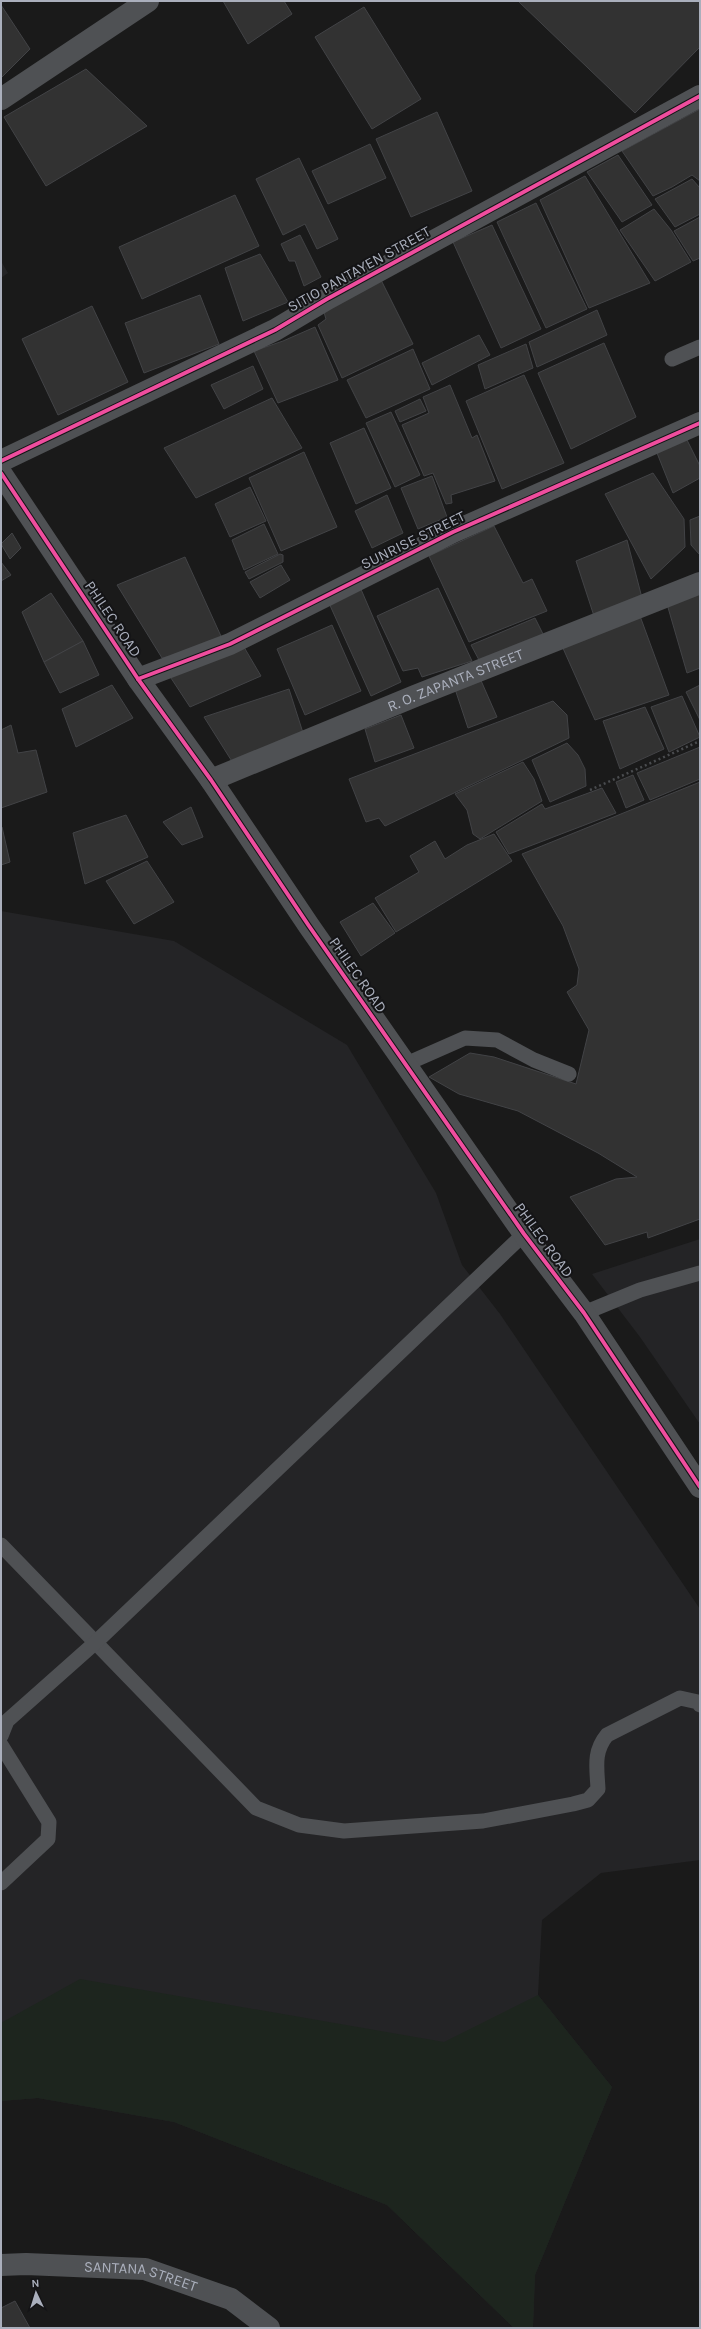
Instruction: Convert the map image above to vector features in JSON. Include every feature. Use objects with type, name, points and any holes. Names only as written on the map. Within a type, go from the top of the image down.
[{"type":"street","points":[[1,99],[148,1]]},
{"type":"street","name":"SITIO PANTAYEN STREET","points":[[1,461],[275,330],[327,299],[700,96]]},
{"type":"street","name":"SUNRISE STREET","points":[[138,679],[230,644],[453,532],[700,423]]},
{"type":"street","name":"PHILEC ROAD","points":[[1,473],[138,679],[211,780],[524,1234],[584,1313],[700,1487]]},
{"type":"street","name":"R. O. ZAPANTA STREET","points":[[211,780],[415,696],[700,583]]},
{"type":"street","name":"SANTANA STREET","points":[[1,2265],[26,2264],[145,2269],[231,2299],[268,2328]]},
{"type":"lane","points":[[672,359],[700,347]]},
{"type":"lane","points":[[406,1064],[438,1048],[465,1038],[497,1040],[534,1060],[569,1074]]},
{"type":"lane","points":[[1,1736],[7,1721],[96,1642],[524,1234]]},
{"type":"lane","points":[[584,1313],[640,1290],[700,1273]]},
{"type":"lane","points":[[1,1545],[256,1808],[299,1825],[344,1831],[483,1821],[588,1800],[598,1790],[596,1756],[600,1743],[607,1734],[680,1698],[698,1702],[700,1706]]},
{"type":"lane","points":[[1,1745],[48,1822],[48,1839],[1,1883]]},
{"type":"path","points":[[590,790],[700,741]]},
{"type":"shaded area","points":[[1,261],[8,273],[1,278]]},
{"type":"shaded area","points":[[1,911],[174,941],[347,1045],[436,1193],[462,1265],[500,1314],[700,1609],[700,1860],[601,1873],[542,1920],[538,1995],[612,2087],[535,2275],[533,2328],[514,2328],[387,2205],[174,2122],[38,2098],[1,2101]]},
{"type":"shaded area","points":[[700,1239],[700,1424],[640,1337],[592,1274]]},
{"type":"shaded area","points":[[80,1979],[444,2042],[538,1995],[612,2087],[535,2275],[533,2328],[514,2328],[387,2205],[174,2122],[38,2098],[1,2101],[1,2023]]},
{"type":"building","points":[[223,1],[284,1],[292,14],[248,44]]},
{"type":"building","points":[[518,1],[700,1],[700,47],[635,113]]},
{"type":"building","points":[[1,5],[30,49],[1,78]]},
{"type":"building","points":[[364,7],[421,99],[372,129],[315,37]]},
{"type":"building","points":[[86,69],[147,126],[46,186],[4,117]]},
{"type":"building","points":[[700,109],[700,181],[692,175],[653,196],[622,151]]},
{"type":"building","points":[[437,112],[472,191],[411,217],[376,139]]},
{"type":"building","points":[[370,144],[386,178],[328,204],[312,171]]},
{"type":"building","points":[[618,155],[652,205],[622,222],[587,172]]},
{"type":"building","points":[[299,158],[338,239],[317,249],[305,224],[283,235],[256,179]]},
{"type":"building","points":[[585,176],[650,283],[589,308],[540,200]]},
{"type":"building","points":[[692,179],[700,188],[700,214],[675,227],[655,199]]},
{"type":"building","points":[[235,195],[259,246],[142,299],[119,247]]},
{"type":"building","points":[[536,203],[587,309],[546,328],[497,222]]},
{"type":"building","points":[[654,209],[671,230],[691,262],[655,281],[620,230]]},
{"type":"building","points":[[700,217],[700,258],[693,261],[674,231]]},
{"type":"building","points":[[492,225],[541,329],[501,348],[453,242]]},
{"type":"building","points":[[300,235],[321,277],[304,286],[295,261],[289,261],[281,244]]},
{"type":"building","points":[[260,254],[288,302],[243,321],[225,268]]},
{"type":"building","points":[[380,278],[413,344],[342,378],[318,325],[326,319],[323,309]]},
{"type":"building","points":[[200,295],[219,344],[144,373],[125,323]]},
{"type":"building","points":[[92,306],[128,382],[58,415],[22,339]]},
{"type":"building","points":[[597,310],[607,335],[537,367],[529,342]]},
{"type":"building","points":[[315,327],[338,380],[278,403],[254,351],[283,341]]},
{"type":"building","points":[[479,335],[490,355],[432,385],[422,363]]},
{"type":"building","points":[[604,343],[636,417],[571,449],[538,373]]},
{"type":"building","points":[[526,344],[533,368],[485,389],[478,365]]},
{"type":"building","points":[[413,349],[430,389],[366,418],[347,380]]},
{"type":"building","points":[[253,366],[263,389],[224,409],[211,385]]},
{"type":"building","points":[[524,375],[564,463],[502,489],[466,401]]},
{"type":"building","points":[[450,385],[472,438],[477,435],[495,481],[451,495],[452,503],[446,504],[433,473],[424,476],[402,425],[429,413],[423,397]]},
{"type":"building","points":[[272,398],[302,448],[196,498],[164,448]]},
{"type":"building","points":[[420,399],[426,411],[400,422],[395,411]]},
{"type":"building","points":[[391,412],[420,475],[395,487],[366,423]]},
{"type":"building","points":[[364,428],[391,488],[356,504],[330,443]]},
{"type":"building","points":[[685,436],[700,466],[700,478],[673,493],[655,448]]},
{"type":"building","points":[[304,452],[337,527],[281,551],[249,478]]},
{"type":"building","points":[[653,473],[684,519],[685,547],[651,579],[605,494]]},
{"type":"building","points":[[432,476],[447,517],[418,529],[401,488]]},
{"type":"building","points":[[250,487],[266,521],[230,537],[215,504]]},
{"type":"building","points":[[387,495],[403,533],[372,548],[355,511]]},
{"type":"building","points":[[700,516],[700,555],[691,545],[690,520]]},
{"type":"building","points":[[264,524],[278,554],[244,570],[232,540]]},
{"type":"building","points":[[494,526],[523,583],[532,579],[547,611],[469,642],[429,556]]},
{"type":"building","points":[[12,533],[21,548],[10,559],[1,544]]},
{"type":"building","points":[[627,540],[642,598],[594,616],[576,561]]},
{"type":"building","points":[[280,554],[283,555],[283,562],[249,579],[245,572]]},
{"type":"building","points":[[185,557],[225,645],[162,658],[117,585]]},
{"type":"building","points":[[1,562],[11,575],[1,581]]},
{"type":"building","points":[[281,565],[290,580],[260,598],[250,582]]},
{"type":"building","points":[[360,587],[401,682],[371,696],[328,601]]},
{"type":"building","points":[[438,588],[472,661],[422,677],[418,668],[403,671],[377,616]]},
{"type":"building","points":[[700,591],[700,668],[687,673],[667,604]]},
{"type":"building","points":[[51,593],[83,641],[44,662],[22,612]]},
{"type":"building","points":[[640,616],[669,695],[595,720],[562,646]]},
{"type":"building","points":[[535,618],[544,636],[479,660],[471,645]]},
{"type":"building","points":[[332,625],[361,691],[305,715],[277,649]]},
{"type":"building","points":[[83,641],[99,675],[60,693],[44,662]]},
{"type":"building","points":[[241,642],[261,676],[190,707],[169,675]]},
{"type":"building","points":[[479,676],[497,717],[468,728],[454,686]]},
{"type":"building","points":[[112,685],[133,718],[76,747],[62,709]]},
{"type":"building","points":[[700,685],[700,720],[686,692]]},
{"type":"building","points":[[289,689],[304,736],[233,763],[204,717]]},
{"type":"building","points":[[682,696],[700,737],[669,752],[651,707]]},
{"type":"building","points":[[553,701],[567,715],[569,738],[385,826],[379,818],[366,822],[349,779]]},
{"type":"building","points":[[645,707],[664,749],[620,769],[603,721]]},
{"type":"building","points":[[401,715],[414,748],[375,762],[365,729]]},
{"type":"building","points":[[11,725],[18,753],[36,750],[47,792],[1,808],[1,730]]},
{"type":"building","points":[[567,743],[578,755],[585,769],[586,786],[550,802],[532,760]]},
{"type":"building","points":[[700,747],[700,779],[650,800],[637,773]]},
{"type":"building","points":[[523,762],[534,779],[542,801],[480,839],[473,834],[467,810],[455,794]]},
{"type":"building","points":[[633,775],[644,800],[626,808],[616,782]]},
{"type":"building","points":[[700,782],[700,1219],[648,1238],[647,1232],[605,1245],[570,1197],[616,1179],[637,1177],[598,1153],[518,1111],[459,1094],[429,1077],[470,1053],[494,1057],[576,1084],[589,1030],[567,992],[577,985],[579,969],[563,926],[522,854]]},
{"type":"building","points":[[602,788],[616,813],[509,854],[496,832],[542,804],[545,809]]},
{"type":"building","points":[[191,807],[203,837],[182,845],[163,822]]},
{"type":"building","points":[[126,815],[148,857],[85,884],[73,833]]},
{"type":"building","points":[[2,827],[10,862],[1,865],[1,828]]},
{"type":"building","points":[[494,834],[512,861],[396,932],[375,898],[419,872],[410,856],[435,841],[445,859],[467,845]]},
{"type":"building","points":[[147,861],[174,902],[134,924],[106,881]]},
{"type":"building","points":[[373,903],[395,933],[361,956],[340,922]]},
{"type":"building","points":[[15,2301],[30,2328],[1,2328],[1,2308]]},
{"type":"cycle path","points":[[1,461],[275,330],[327,299],[700,96]]},
{"type":"cycle path","points":[[138,679],[230,644],[453,532],[700,423]]},
{"type":"cycle path","points":[[1,473],[138,679],[211,780],[309,926],[524,1234],[584,1313],[700,1487]]}]
